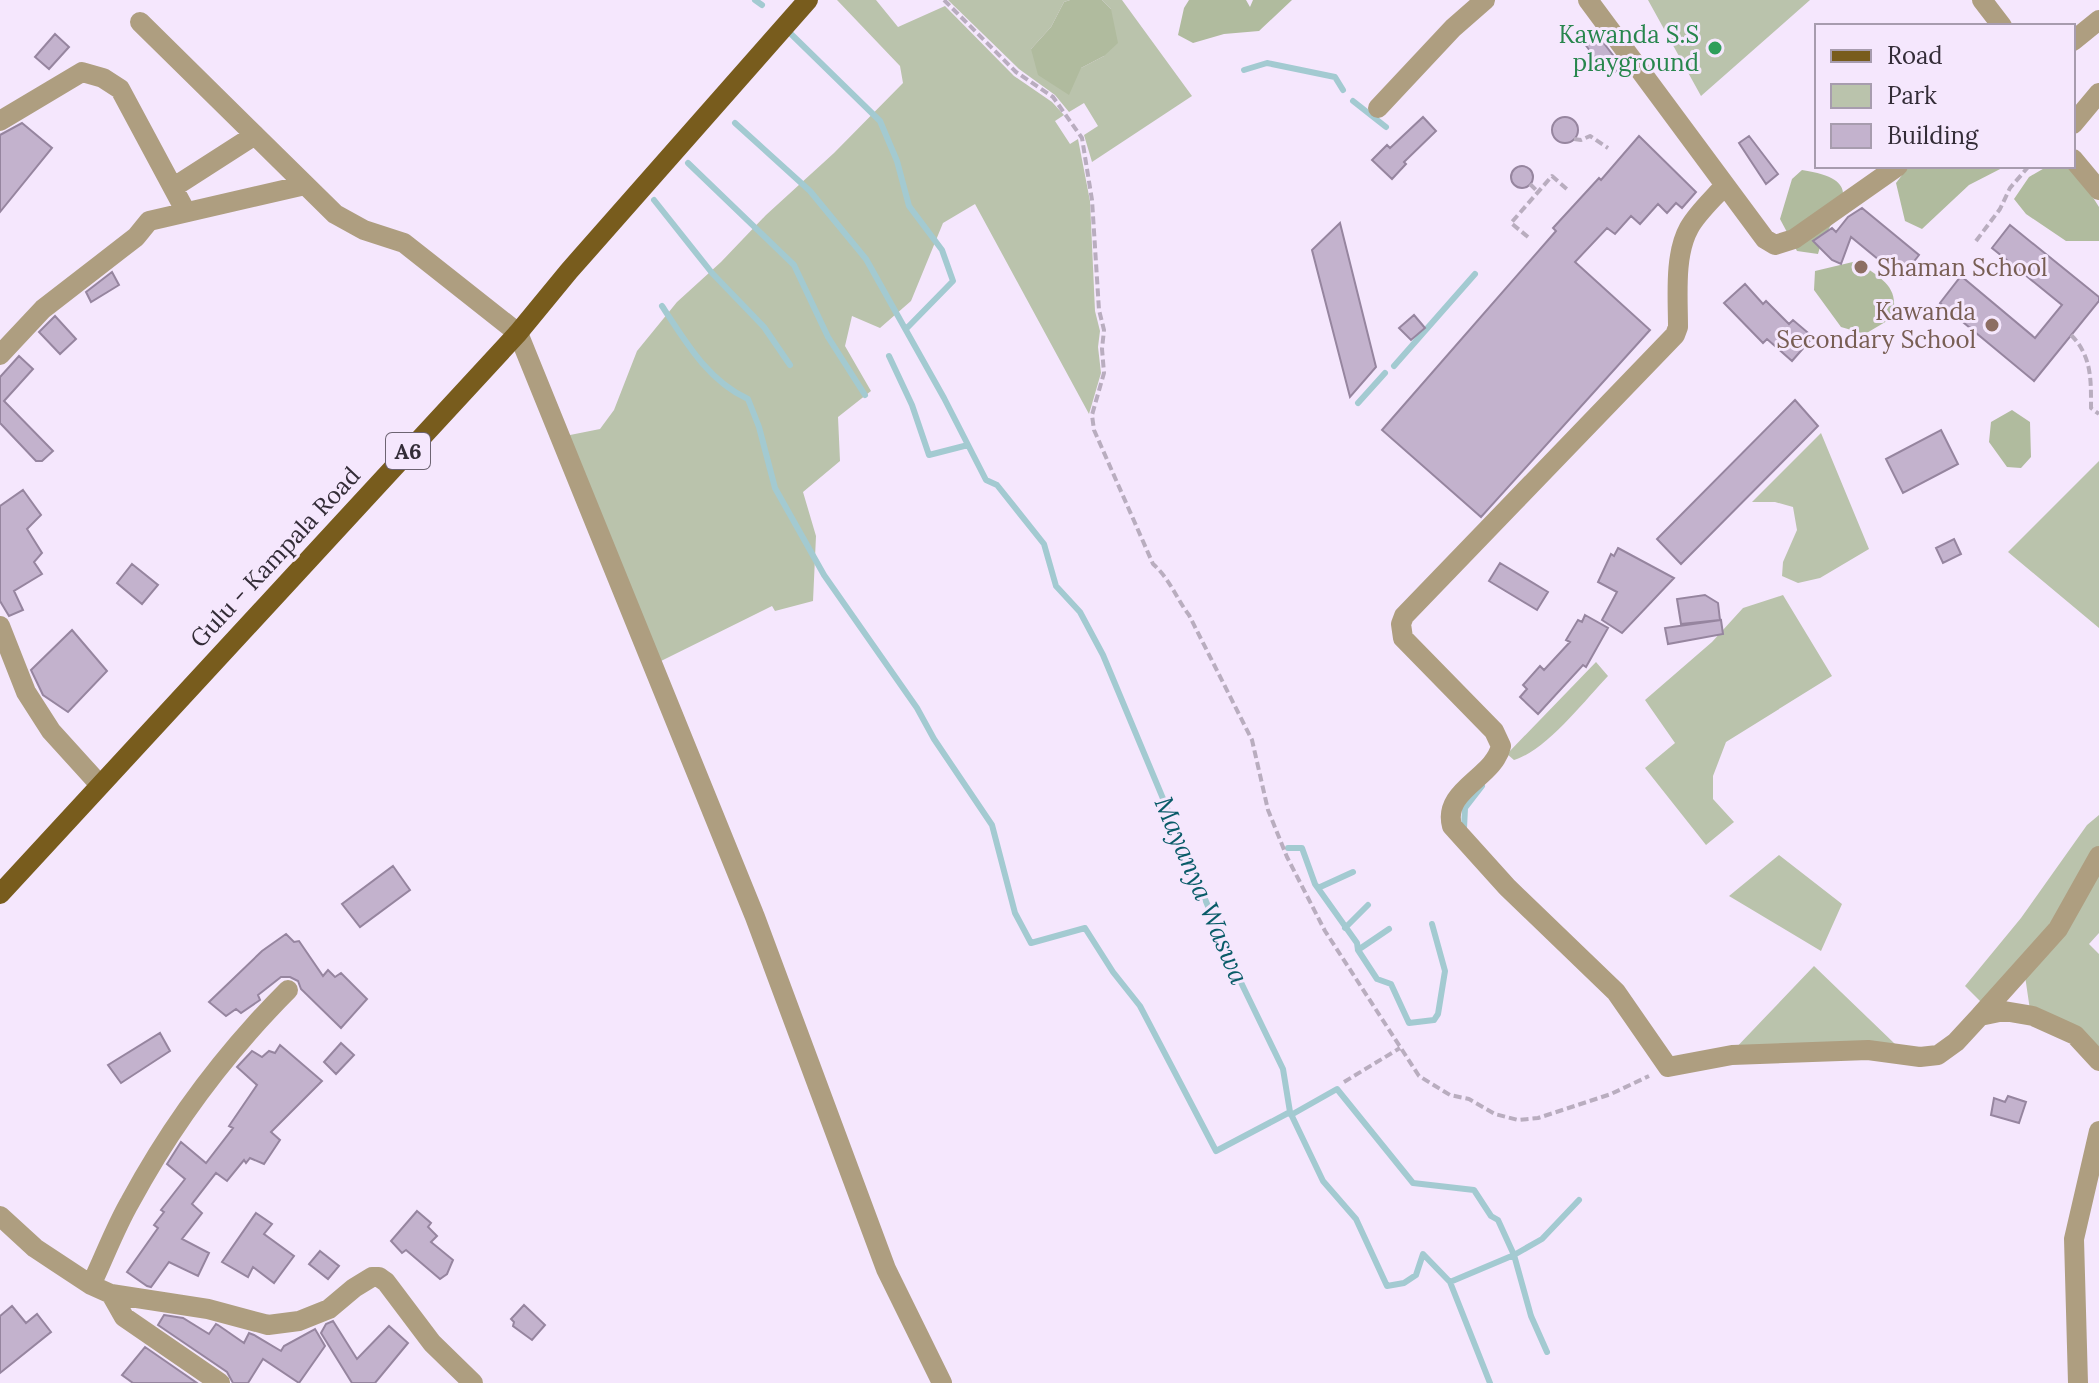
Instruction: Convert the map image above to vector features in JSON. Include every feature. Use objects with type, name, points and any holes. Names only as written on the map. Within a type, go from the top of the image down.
[{"type":"main road","name":"Gulu - Kampala Road","points":[[0,894],[518,333],[808,0]]},
{"type":"street","points":[[1378,108],[1453,28],[1485,0]]},
{"type":"street","points":[[1588,0],[1765,239],[1775,245],[1794,239],[1895,168]]},
{"type":"street","points":[[1982,0],[2000,24]]},
{"type":"street","points":[[2075,39],[2099,20]]},
{"type":"street","points":[[140,22],[335,214],[364,230],[404,243],[518,333],[755,917],[886,1269],[942,1383]]},
{"type":"street","points":[[0,121],[82,72],[103,78],[120,89],[186,212]]},
{"type":"street","points":[[2075,122],[2099,93]]},
{"type":"street","points":[[174,187],[255,135]]},
{"type":"street","points":[[2075,161],[2099,190]]},
{"type":"street","points":[[0,355],[43,309],[136,237],[149,221],[305,185]]},
{"type":"street","points":[[1725,185],[1689,227],[1680,272],[1675,335],[1404,616],[1401,624],[1403,638],[1494,731],[1501,746],[1495,763],[1462,791],[1453,805],[1452,826],[1507,887],[1616,992],[1668,1067],[1732,1055],[1868,1050],[1920,1057],[1938,1055],[1956,1042],[2058,929],[2099,856]]},
{"type":"street","points":[[0,626],[26,692],[51,731],[100,785]]},
{"type":"street","points":[[2021,969],[2019,985],[2028,1015]]},
{"type":"street","points":[[91,1285],[128,1205],[202,1087],[252,1025],[288,990]]},
{"type":"street","points":[[1980,1016],[2004,1011],[2028,1015],[2075,1035],[2099,1061]]},
{"type":"street","points":[[2078,1383],[2074,1239],[2099,1131]]},
{"type":"street","points":[[0,1216],[35,1248],[91,1285],[111,1294],[208,1309],[268,1325],[282,1325],[329,1309],[354,1288],[372,1277],[379,1277],[432,1343],[473,1383]]},
{"type":"street","points":[[111,1294],[124,1317],[133,1325],[220,1383]]},
{"type":"path","points":[[944,0],[1016,72],[1053,97],[1082,138],[1092,200],[1096,279],[1104,330],[1104,373],[1092,415],[1094,430],[1153,564],[1167,576],[1178,601],[1189,615],[1252,740],[1268,810],[1287,857],[1325,931],[1419,1076],[1450,1095],[1469,1099],[1495,1114],[1518,1120],[1538,1118],[1611,1094],[1668,1067]]},
{"type":"path","points":[[1574,139],[1590,136],[1608,148]]},
{"type":"path","points":[[1976,241],[2000,209],[2010,188],[2027,168]]},
{"type":"path","points":[[1528,237],[1511,223],[1552,176],[1569,191]]},
{"type":"path","points":[[1530,184],[1538,192]]},
{"type":"path","points":[[2071,335],[2080,344],[2091,369],[2091,408],[2099,414]]},
{"type":"path","points":[[1344,1082],[1401,1047]]},
{"type":"green space","points":[[837,0],[876,0],[898,27],[945,6],[1014,76],[1052,102],[1064,115],[1055,121],[1070,144],[1078,139],[1090,201],[1101,373],[1089,414],[975,204],[943,223],[911,301],[880,328],[852,316],[845,346],[871,391],[838,417],[840,461],[803,492],[816,536],[813,601],[775,611],[772,606],[659,662],[565,436],[600,429],[614,410],[637,351],[677,302],[903,83],[900,66]]},
{"type":"green space","points":[[948,0],[1070,0],[1064,2],[1051,27],[1031,49],[1081,68],[1104,56],[1111,9],[1102,0],[1122,0],[1192,96],[1092,162],[1084,135],[1098,126],[1084,103],[1069,112],[1055,95],[1019,69]]},
{"type":"green space","points":[[1102,0],[1111,9],[1118,43],[1104,56],[1081,68],[1069,95],[1038,75],[1031,49],[1051,27],[1064,2]]},
{"type":"green space","points":[[1189,0],[1246,0],[1250,7],[1253,0],[1292,0],[1259,31],[1224,34],[1193,43],[1178,35]]},
{"type":"green space","name":"Kawanda S.S playground","points":[[1648,0],[1810,0],[1701,96]]},
{"type":"green space","points":[[1907,168],[2002,168],[1969,185],[1922,229],[1905,221],[1896,183]]},
{"type":"green space","points":[[2045,168],[2074,168],[2099,207],[2099,241],[2066,241],[2026,214],[2014,199],[2029,177]]},
{"type":"green space","points":[[1802,170],[1824,175],[1837,182],[1843,191],[1838,212],[1818,254],[1797,251],[1780,219],[1792,179]]},
{"type":"green space","points":[[1857,261],[1881,278],[1894,298],[1892,318],[1865,334],[1841,327],[1814,290],[1815,271]]},
{"type":"green space","points":[[2012,410],[2030,422],[2031,457],[2021,468],[2007,467],[1989,442],[1991,422]]},
{"type":"green space","points":[[1821,433],[1869,549],[1820,578],[1798,583],[1782,576],[1783,562],[1797,530],[1793,507],[1775,502],[1752,502]]},
{"type":"green space","points":[[2099,461],[2099,628],[2008,552]]},
{"type":"green space","points":[[1783,595],[1832,676],[1726,742],[1713,776],[1713,799],[1734,822],[1706,845],[1645,768],[1675,743],[1645,700],[1712,642],[1743,608]]},
{"type":"green space","points":[[1596,662],[1608,676],[1564,724],[1527,755],[1514,760],[1507,754]]},
{"type":"green space","points":[[2099,815],[2099,847],[2052,925],[1984,1005],[1965,986],[2021,918],[2087,825]]},
{"type":"green space","points":[[1779,855],[1842,904],[1821,951],[1729,896]]},
{"type":"green space","points":[[2099,865],[2099,933],[2089,944],[2099,954],[2099,1055],[2030,1010],[2025,976]]},
{"type":"green space","points":[[1814,966],[1895,1044],[1731,1053]]},
{"type":"building","points":[[1593,29],[1622,67],[1609,76],[1581,39]]},
{"type":"building","points":[[55,34],[69,47],[49,69],[35,57]]},
{"type":"building","points":[[1423,117],[1436,131],[1404,162],[1406,164],[1392,179],[1372,160],[1387,145],[1390,148]]},
{"type":"building","points":[[1565,117],[1574,121],[1578,130],[1574,139],[1565,143],[1556,139],[1552,130],[1556,121]]},
{"type":"building","points":[[22,123],[52,148],[0,212],[0,135]]},
{"type":"building","points":[[1639,136],[1696,192],[1682,208],[1676,203],[1667,213],[1658,204],[1640,224],[1631,216],[1615,234],[1607,228],[1575,262],[1650,330],[1481,517],[1382,430],[1556,231],[1553,228]]},
{"type":"building","points":[[1749,136],[1778,174],[1766,184],[1739,143]]},
{"type":"building","points":[[1522,166],[1530,169],[1533,177],[1530,185],[1522,188],[1514,185],[1511,177],[1514,169]]},
{"type":"building","points":[[1862,208],[1919,255],[1901,278],[1851,237],[1841,264],[1832,260],[1813,241],[1832,228],[1836,232],[1848,217]]},
{"type":"building","points":[[1340,223],[1376,367],[1350,397],[1312,250]]},
{"type":"building","points":[[2010,225],[2099,297],[2099,301],[2034,381],[1940,303],[1961,276],[2035,338],[2062,305],[1992,248]]},
{"type":"building","points":[[112,272],[119,285],[91,302],[86,292]]},
{"type":"building","points":[[1745,284],[1763,304],[1766,301],[1789,324],[1793,320],[1813,337],[1792,361],[1767,339],[1763,343],[1724,303]]},
{"type":"building","points":[[1414,315],[1425,328],[1411,340],[1399,328]]},
{"type":"building","points":[[55,316],[76,339],[60,354],[39,332]]},
{"type":"building","points":[[19,356],[33,369],[4,401],[53,451],[42,461],[36,461],[0,423],[0,377]]},
{"type":"building","points":[[1795,400],[1818,426],[1681,564],[1657,539]]},
{"type":"building","points":[[1941,430],[1958,464],[1903,493],[1886,459]]},
{"type":"building","points":[[23,490],[41,515],[27,529],[42,553],[34,562],[42,574],[14,591],[23,610],[9,616],[0,601],[0,506]]},
{"type":"building","points":[[1954,539],[1961,554],[1943,563],[1936,548]]},
{"type":"building","points":[[1618,548],[1674,578],[1622,633],[1602,620],[1617,592],[1598,582],[1611,554],[1614,556]]},
{"type":"building","points":[[1500,563],[1548,592],[1537,610],[1489,581]]},
{"type":"building","points":[[132,564],[158,585],[142,604],[117,583]]},
{"type":"building","points":[[1705,595],[1718,603],[1720,620],[1681,624],[1677,599]]},
{"type":"building","points":[[1585,615],[1608,628],[1586,667],[1583,665],[1538,714],[1520,697],[1527,689],[1523,685],[1540,666],[1544,670],[1570,642],[1566,640],[1578,620],[1582,622]]},
{"type":"building","points":[[1721,620],[1723,634],[1668,644],[1665,628]]},
{"type":"building","points":[[72,630],[107,671],[68,712],[43,695],[31,670]]},
{"type":"building","points":[[393,866],[410,890],[360,927],[342,904]]},
{"type":"building","points":[[286,934],[294,942],[299,941],[323,976],[328,970],[335,977],[341,973],[367,999],[341,1028],[301,989],[298,981],[290,977],[281,977],[258,995],[260,1000],[241,1013],[236,1009],[226,1016],[209,1002],[262,951]]},
{"type":"building","points":[[160,1033],[170,1051],[121,1083],[108,1065]]},
{"type":"building","points":[[341,1043],[354,1055],[336,1074],[324,1062]]},
{"type":"building","points":[[280,1045],[322,1081],[271,1132],[280,1140],[264,1164],[250,1158],[246,1163],[244,1160],[227,1181],[216,1173],[192,1204],[202,1213],[182,1239],[209,1253],[198,1276],[169,1262],[151,1287],[147,1286],[127,1272],[158,1228],[154,1225],[164,1212],[161,1210],[185,1179],[167,1164],[181,1142],[206,1163],[233,1128],[229,1126],[257,1085],[237,1067],[252,1051],[262,1057],[269,1051],[275,1053]]},
{"type":"building","points":[[2008,1096],[2026,1102],[2019,1123],[1991,1115],[1994,1098],[2005,1102]]},
{"type":"building","points":[[417,1211],[431,1223],[428,1227],[437,1236],[431,1242],[453,1260],[447,1274],[440,1279],[406,1250],[402,1253],[391,1241]]},
{"type":"building","points":[[256,1213],[272,1224],[264,1234],[294,1256],[274,1283],[253,1267],[248,1277],[222,1262]]},
{"type":"building","points":[[320,1251],[339,1266],[328,1279],[309,1264]]},
{"type":"building","points":[[524,1305],[545,1325],[532,1340],[513,1326],[511,1319]]},
{"type":"building","points":[[12,1306],[26,1323],[37,1314],[51,1332],[0,1373],[0,1316]]},
{"type":"building","points":[[164,1315],[183,1318],[209,1334],[216,1324],[244,1343],[249,1333],[281,1351],[284,1346],[315,1329],[325,1346],[299,1383],[263,1359],[248,1383],[233,1383],[227,1372],[158,1325]]},
{"type":"building","points":[[333,1321],[357,1359],[389,1326],[408,1343],[375,1383],[352,1383],[321,1333],[326,1324]]},
{"type":"building","points":[[145,1347],[197,1383],[133,1383],[122,1375]]},
{"type":"waterway","name":"Mayanya Waswa","points":[[755,0],[762,5]]},
{"type":"waterway","name":"Mayanya Waswa","points":[[791,34],[880,121],[897,161],[909,206],[942,250],[953,281],[906,329]]},
{"type":"waterway","points":[[1244,70],[1267,63],[1335,77],[1343,90]]},
{"type":"waterway","points":[[1353,101],[1386,127]]},
{"type":"waterway","name":"Mayanya Waswa","points":[[735,123],[810,191],[866,259],[986,480],[997,485],[1044,544],[1056,586],[1080,612],[1103,655],[1233,966],[1283,1069],[1290,1112],[1323,1181],[1356,1219],[1387,1286],[1404,1283],[1416,1275],[1423,1254],[1450,1282],[1490,1383]]},
{"type":"waterway","points":[[688,163],[794,265],[828,337],[865,395]]},
{"type":"waterway","points":[[654,200],[712,273],[764,327],[790,365]]},
{"type":"waterway","points":[[1394,366],[1475,274]]},
{"type":"waterway","points":[[662,306],[709,371],[748,399],[775,488],[824,575],[917,708],[934,739],[992,825],[1015,913],[1031,943],[1085,928],[1113,972],[1140,1006],[1216,1151],[1290,1112]]},
{"type":"waterway","points":[[889,356],[912,405],[929,455],[968,445]]},
{"type":"waterway","points":[[1358,403],[1385,373]]},
{"type":"waterway","points":[[1464,828],[1465,808],[1482,786]]},
{"type":"waterway","points":[[1288,848],[1302,848],[1315,884],[1357,943],[1358,950],[1377,979],[1391,984],[1409,1023],[1434,1020],[1438,1014],[1445,971],[1432,924]]},
{"type":"waterway","points":[[1318,888],[1353,872]]},
{"type":"waterway","points":[[1345,928],[1368,905]]},
{"type":"waterway","points":[[1358,950],[1389,929]]},
{"type":"waterway","points":[[1291,1115],[1337,1089],[1413,1183],[1474,1190],[1491,1216],[1498,1220],[1514,1255],[1531,1316],[1547,1352]]},
{"type":"waterway","points":[[1450,1282],[1514,1255],[1542,1239],[1579,1200]]},
{"type":"place","name":"Kawanda S.S playground","points":[[1715,48]]},
{"type":"place","name":"Shaman School","points":[[1861,267]]},
{"type":"place","name":"Kawanda Secondary School","points":[[1992,325]]}]
